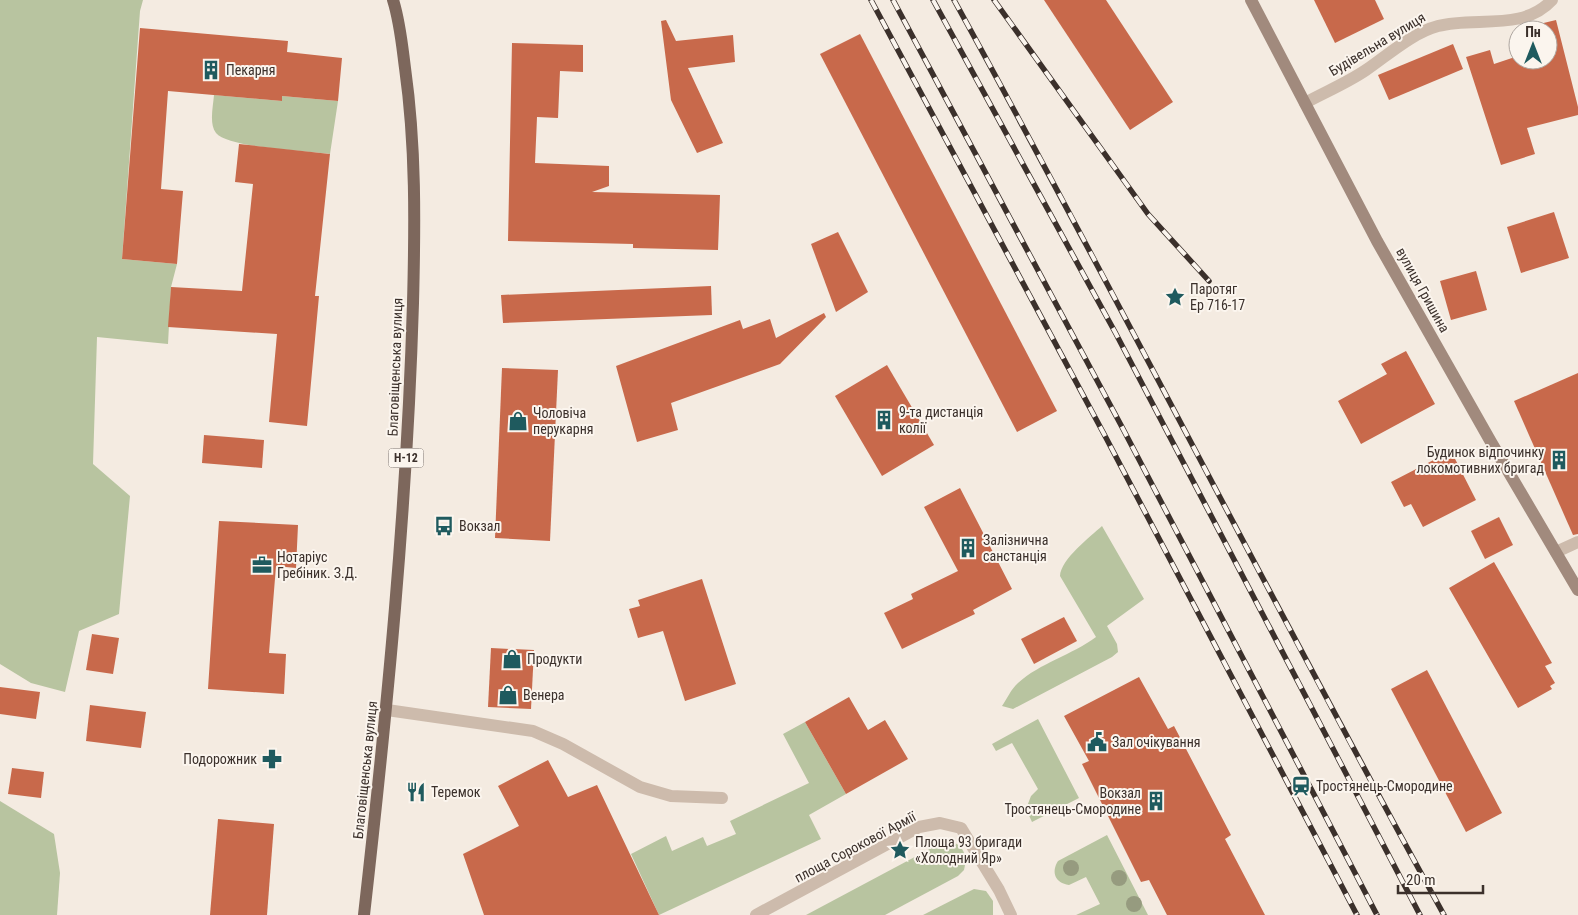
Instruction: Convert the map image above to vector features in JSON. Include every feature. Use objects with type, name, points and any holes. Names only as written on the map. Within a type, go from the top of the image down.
[{"type":"main road","name":"Благовіщенська вулиця","points":[[364,915],[387,710],[410,414],[414,185],[410,103],[397,14],[393,0]]},
{"type":"main road","name":"вулиця Гришина","points":[[1251,0],[1377,240],[1578,590]]},
{"type":"street","name":"Будівельна вулиця","points":[[1305,103],[1365,71],[1431,28],[1518,19],[1538,11],[1552,0]]},
{"type":"street","points":[[1556,552],[1578,542]]},
{"type":"street","points":[[387,710],[533,732],[563,744],[640,786],[671,796],[722,798]]},
{"type":"street","name":"площа Сорокової Армії","points":[[756,915],[919,827],[940,823],[961,828],[1000,890],[1011,915]]},
{"type":"green space","points":[[0,0],[143,0],[140,11],[122,259],[177,264],[171,287],[168,344],[97,337],[93,464],[130,496],[119,614],[79,631],[65,692],[31,683],[0,664]]},
{"type":"green space","points":[[214,95],[282,101],[282,96],[338,101],[330,154],[270,148],[223,138],[216,133],[213,125]]},
{"type":"green space","points":[[1102,526],[1144,599],[1107,626],[1117,644],[1118,652],[1112,657],[1013,709],[1002,706],[1013,688],[1027,676],[1096,637],[1060,576],[1065,563]]},
{"type":"green space","points":[[1038,719],[1079,798],[1032,822],[1026,809],[1031,796],[1038,789],[1012,743],[996,751],[992,744]]},
{"type":"green space","points":[[805,722],[846,794],[809,815],[821,839],[659,915],[631,854],[666,836],[672,851],[703,837],[707,846],[736,834],[730,821],[809,783],[783,734]]},
{"type":"green space","points":[[0,801],[54,834],[60,873],[57,915],[0,915]]},
{"type":"green space","points":[[1107,835],[1148,915],[1076,915],[1100,904],[1086,877],[1069,885],[1060,882],[1056,876],[1055,869],[1058,861]]},
{"type":"green space","points":[[952,842],[960,846],[964,853],[964,870],[958,876],[885,915],[806,915],[941,843]]},
{"type":"green space","points":[[974,889],[986,891],[993,901],[993,915],[923,915]]},
{"type":"building","points":[[1044,0],[1106,0],[1173,102],[1130,130]]},
{"type":"building","points":[[1314,0],[1375,0],[1384,19],[1335,43]]},
{"type":"building","points":[[666,20],[676,41],[733,35],[735,62],[688,68],[723,143],[697,153],[671,100],[661,21]]},
{"type":"building","points":[[140,28],[288,41],[287,52],[342,58],[338,101],[282,96],[282,101],[168,91],[161,189],[183,191],[177,264],[122,259]]},
{"type":"building","points":[[1558,28],[1578,107],[1578,115],[1527,128],[1535,154],[1501,165],[1466,57],[1490,50],[1494,64],[1508,59],[1508,70],[1558,70]]},
{"type":"building","points":[[860,34],[1057,411],[1017,432],[820,54]]},
{"type":"building","points":[[512,43],[583,45],[583,72],[560,71],[558,118],[537,117],[535,163],[609,166],[609,186],[592,192],[720,195],[718,250],[633,248],[633,244],[508,241]]},
{"type":"building","points":[[1453,44],[1463,69],[1389,100],[1378,75]]},
{"type":"building","points":[[239,144],[330,154],[315,296],[319,296],[307,426],[269,422],[277,334],[168,327],[171,287],[242,291],[253,184],[235,182]]},
{"type":"building","points":[[1554,212],[1569,258],[1521,273],[1507,227]]},
{"type":"building","points":[[838,232],[868,292],[836,312],[811,244]]},
{"type":"building","points":[[1476,271],[1487,310],[1451,320],[1440,281]]},
{"type":"building","points":[[711,286],[712,315],[503,323],[501,295]]},
{"type":"building","points":[[824,313],[826,317],[780,364],[671,403],[678,430],[637,442],[616,366],[740,320],[743,329],[770,319],[776,338]]},
{"type":"building","points":[[1406,351],[1435,404],[1361,444],[1338,401],[1387,374],[1381,364]]},
{"type":"building","name":"9-та дистанція колії","points":[[887,365],[934,445],[882,476],[835,396]]},
{"type":"building","points":[[502,368],[558,370],[550,541],[495,538]]},
{"type":"building","name":"Будинок відпочинку локомотивних бригад","points":[[1578,373],[1578,534],[1573,535],[1514,401]]},
{"type":"building","points":[[204,435],[264,440],[262,468],[202,463]]},
{"type":"building","points":[[1451,451],[1476,500],[1423,527],[1411,504],[1404,507],[1391,482]]},
{"type":"building","points":[[960,488],[1012,589],[973,610],[975,614],[902,649],[884,613],[913,599],[911,594],[958,571],[924,507]]},
{"type":"building","points":[[1499,517],[1513,545],[1485,559],[1471,531]]},
{"type":"building","points":[[219,521],[298,525],[296,568],[276,566],[269,653],[286,654],[284,694],[208,689]]},
{"type":"building","points":[[1494,562],[1552,663],[1545,666],[1555,683],[1550,686],[1552,689],[1518,708],[1449,588]]},
{"type":"building","points":[[702,579],[736,684],[685,701],[663,631],[638,638],[629,609],[640,606],[638,600]]},
{"type":"building","points":[[1064,617],[1077,641],[1034,664],[1021,639]]},
{"type":"building","points":[[92,634],[119,638],[113,674],[86,670]]},
{"type":"building","points":[[491,648],[534,650],[531,709],[488,707]]},
{"type":"building","points":[[1427,670],[1502,813],[1466,832],[1391,689]]},
{"type":"building","name":"Вокзал Тростянець-Смородине","points":[[1139,677],[1168,729],[1174,726],[1231,835],[1225,839],[1265,915],[1167,915],[1149,880],[1141,882],[1082,764],[1089,761],[1064,716]]},
{"type":"building","points":[[0,687],[40,692],[36,719],[0,714]]},
{"type":"building","points":[[849,697],[868,730],[885,720],[908,759],[846,794],[805,722]]},
{"type":"building","points":[[90,705],[146,712],[141,748],[86,741]]},
{"type":"building","points":[[548,760],[568,797],[597,785],[659,915],[484,915],[463,854],[519,826],[498,786]]},
{"type":"building","points":[[12,768],[44,772],[41,798],[8,794]]},
{"type":"building","points":[[218,819],[274,824],[267,915],[210,915]]},
{"type":"railway","points":[[871,0],[1104,434],[1357,915]]},
{"type":"railway","points":[[893,0],[1122,427],[1377,915]]},
{"type":"railway","points":[[933,0],[1115,332],[1420,915]]},
{"type":"railway","points":[[954,0],[1078,228],[1320,687],[1444,915]]},
{"type":"railway","points":[[994,0],[1148,214],[1209,281]]},
{"type":"place","name":"Пекарня","points":[[211,70]]},
{"type":"place","name":"Паротяг Ер 716-17","points":[[1175,297]]},
{"type":"place","name":"9-та дистанція колії","points":[[884,420]]},
{"type":"place","name":"Чоловіча перукарня","points":[[518,421]]},
{"type":"place","name":"Будинок відпочинку локомотивних бригад","points":[[1559,460]]},
{"type":"place","name":"Вокзал","points":[[444,526]]},
{"type":"place","name":"Залізнична санстанція","points":[[968,548]]},
{"type":"place","name":"Нотаріус Гребіник. З.Д.","points":[[262,565]]},
{"type":"place","name":"Продукти","points":[[512,659]]},
{"type":"place","name":"Венера","points":[[508,695]]},
{"type":"place","name":"Зал очікування","points":[[1097,742]]},
{"type":"place","name":"Подорожник","points":[[272,759]]},
{"type":"place","name":"Тростянець-Смородине","points":[[1301,786]]},
{"type":"place","name":"Теремок","points":[[416,792]]},
{"type":"place","name":"Вокзал Тростянець-Смородине","points":[[1156,801]]},
{"type":"place","name":"Площа 93 бригади «Холодний Яр»","points":[[900,850]]}]
